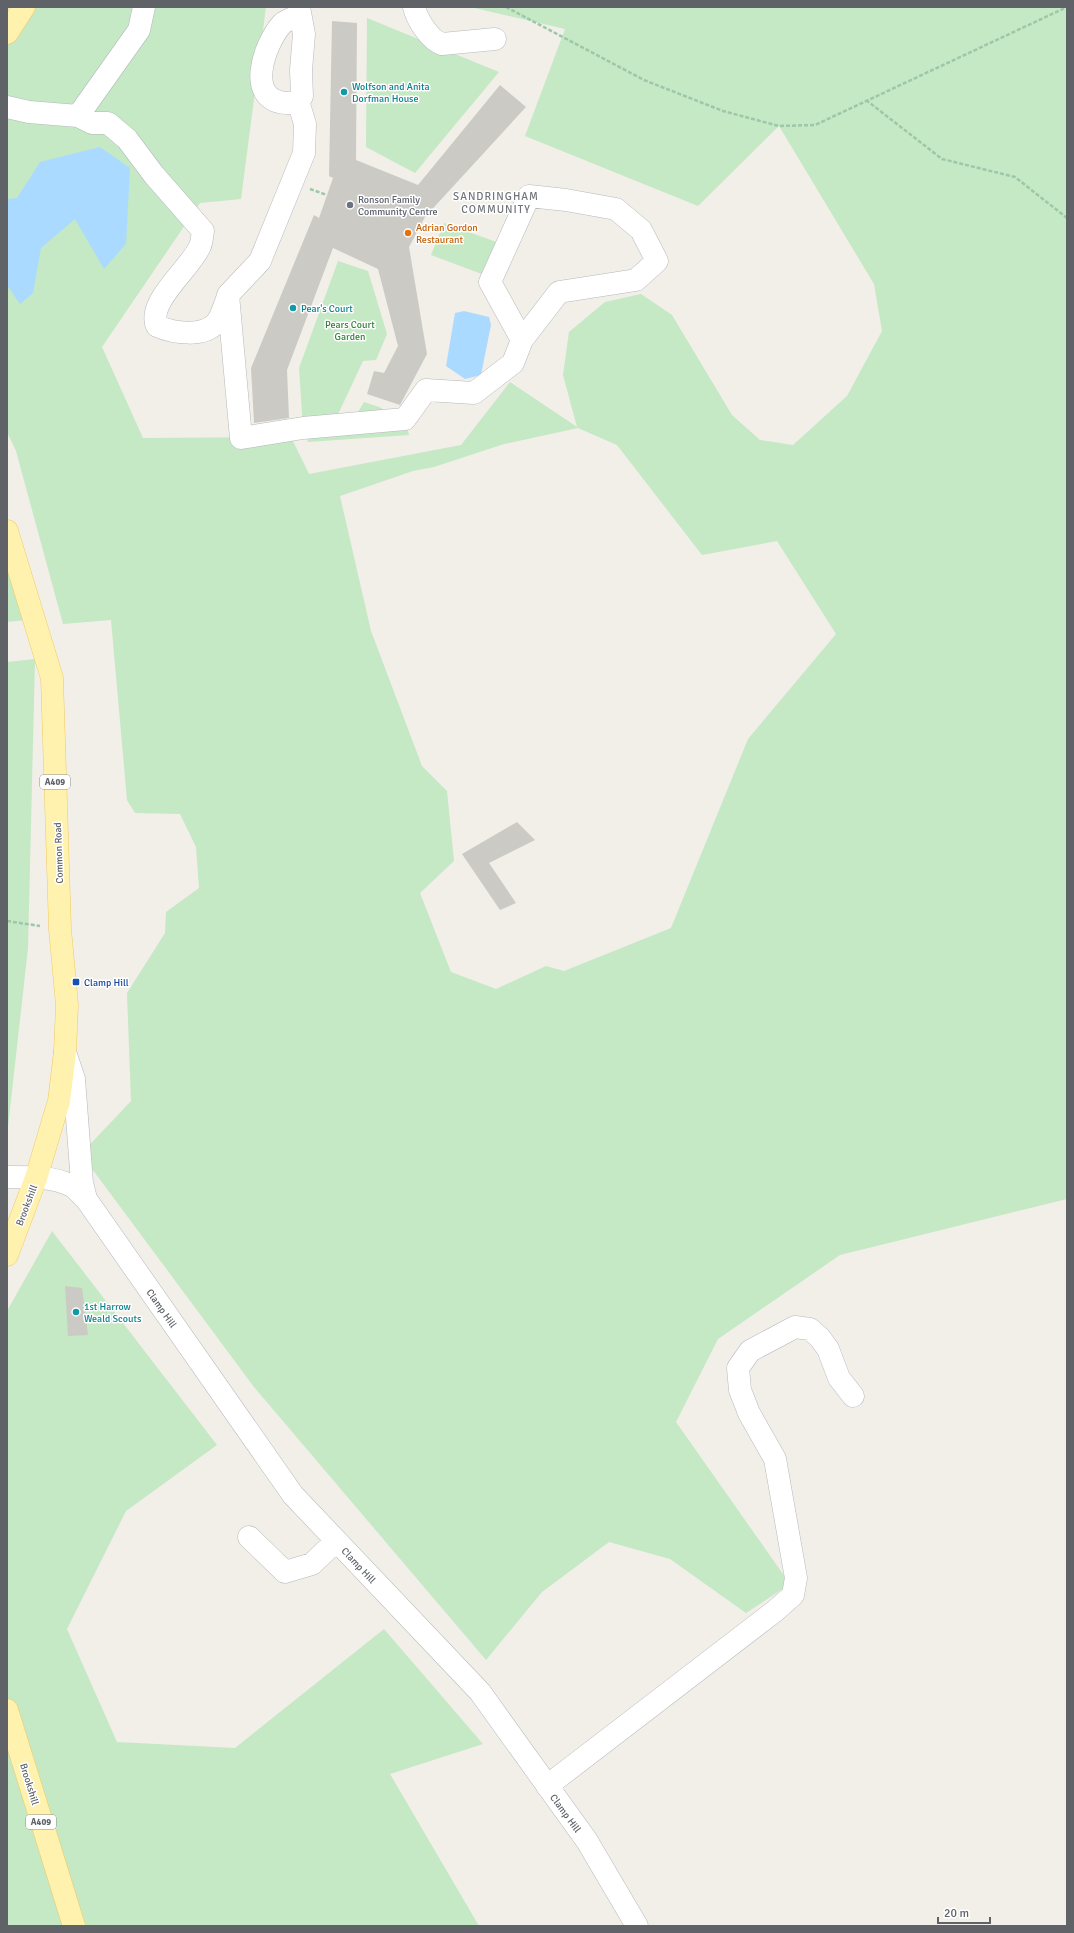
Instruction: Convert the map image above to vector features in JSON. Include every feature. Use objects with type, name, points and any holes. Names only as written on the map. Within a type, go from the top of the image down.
[{"type":"main road","points":[[7,32],[24,7]]},
{"type":"main road","name":"Common Road","points":[[7,531],[52,678],[60,929],[67,1005],[65,1052],[59,1101],[36,1178]]},
{"type":"main road","name":"Brookshill","points":[[7,1255],[36,1178]]},
{"type":"main road","name":"Brookshill","points":[[8,1716],[74,1926]]},
{"type":"street","points":[[78,116],[139,30],[144,7]]},
{"type":"street","points":[[414,7],[415,13],[435,42],[442,44],[495,39]]},
{"type":"street","points":[[299,12],[304,34],[301,70],[302,96],[298,101],[284,103],[271,99],[263,90],[261,78],[270,45],[276,33],[284,23],[299,12]]},
{"type":"street","points":[[9,108],[30,112],[78,116],[92,123],[108,123],[121,132],[154,175],[203,231],[200,246],[194,257],[162,299],[156,316],[157,326],[170,331],[183,332],[204,330],[217,321],[228,295],[260,261],[304,153],[305,124],[298,101]]},
{"type":"street","points":[[228,295],[241,438],[303,428],[405,419],[426,390],[474,394],[513,363],[522,340],[559,292],[636,280],[657,260],[641,230],[616,209],[566,200],[529,196],[490,282],[522,340]]},
{"type":"street","name":"Clamp Hill","points":[[65,1052],[74,1079],[82,1183],[86,1199]]},
{"type":"street","name":"Clamp Hill","points":[[7,1177],[36,1178],[63,1183],[73,1187],[86,1199],[293,1495],[480,1692],[587,1841],[637,1926]]},
{"type":"street","points":[[548,1786],[775,1611],[792,1595],[796,1578],[775,1459],[749,1413],[740,1390],[738,1368],[750,1351],[795,1327],[810,1329],[820,1338],[828,1349],[839,1378],[853,1396]]},
{"type":"street","points":[[249,1537],[285,1572],[312,1564],[336,1541]]},
{"type":"path","points":[[506,7],[644,80],[723,111],[779,126],[815,125],[1067,7]]},
{"type":"path","points":[[866,100],[942,159],[1015,177],[1067,218]]},
{"type":"path","points":[[7,921],[60,929]]},
{"type":"green space","points":[[30,7],[266,7],[241,199],[200,203],[102,347],[143,438],[291,437],[309,474],[461,445],[510,382],[577,427],[563,375],[569,332],[605,302],[641,294],[672,315],[732,415],[760,440],[793,445],[847,396],[882,331],[874,284],[779,126],[698,206],[525,136],[565,29],[470,7],[1067,7],[1067,1199],[840,1255],[718,1339],[676,1422],[790,1584],[746,1613],[670,1559],[609,1542],[542,1592],[486,1660],[254,1387],[81,1154],[131,1101],[127,993],[165,933],[166,912],[199,888],[196,847],[180,814],[135,813],[127,800],[111,620],[63,624],[16,451],[7,432],[7,47]],"holes":[[[578,428],[617,445],[702,555],[777,541],[836,634],[748,739],[671,928],[564,971],[546,966],[496,989],[451,972],[420,893],[454,861],[447,791],[422,766],[371,631],[340,496],[413,471],[434,467],[504,444]]]},
{"type":"green space","points":[[367,18],[499,72],[415,173],[366,147]]},
{"type":"green space","points":[[444,223],[499,243],[487,276],[431,255]]},
{"type":"green space","name":"Pears Court Garden","points":[[338,261],[368,271],[387,334],[376,360],[363,361],[333,425],[378,421],[358,412],[364,402],[382,408],[379,421],[405,419],[409,435],[308,442],[303,428],[299,368]]},
{"type":"green space","points":[[7,568],[26,620],[7,622]]},
{"type":"green space","points":[[35,659],[28,948],[7,1136],[7,662]]},
{"type":"green space","points":[[52,1231],[217,1445],[126,1511],[67,1629],[117,1742],[235,1748],[384,1629],[483,1744],[390,1774],[479,1926],[7,1926],[7,1311]]},
{"type":"water","points":[[100,147],[130,168],[126,244],[104,269],[75,219],[41,248],[33,293],[20,304],[7,285],[7,199],[17,198],[40,162]]},
{"type":"water","points":[[464,311],[489,317],[491,325],[481,375],[465,379],[446,366],[455,313]]},
{"type":"building","points":[[332,21],[357,23],[356,160],[418,185],[500,85],[526,107],[425,217],[409,247],[427,354],[400,405],[367,394],[374,371],[384,373],[398,346],[378,269],[333,248],[287,370],[289,418],[254,423],[251,368],[314,215],[319,218],[333,178],[329,176]]},
{"type":"building","points":[[517,822],[535,840],[489,863],[516,903],[500,910],[462,854]]},
{"type":"building","name":"1st Harrow Weald Scouts","points":[[65,1286],[82,1288],[88,1335],[68,1336]]},
{"type":"place","name":"Wolfson and Anita Dorfman House","points":[[344,92]]},
{"type":"place","name":"Ronson Family Community Centre","points":[[350,205]]},
{"type":"place","name":"Adrian Gordon Restaurant","points":[[408,233]]},
{"type":"place","name":"Pear's Court","points":[[293,308]]},
{"type":"place","name":"Clamp Hill","points":[[76,982]]},
{"type":"place","name":"1st Harrow Weald Scouts","points":[[76,1312]]},
{"type":"district","name":"SANDRINGHAM COMMUNITY","points":[[496,202]]}]
